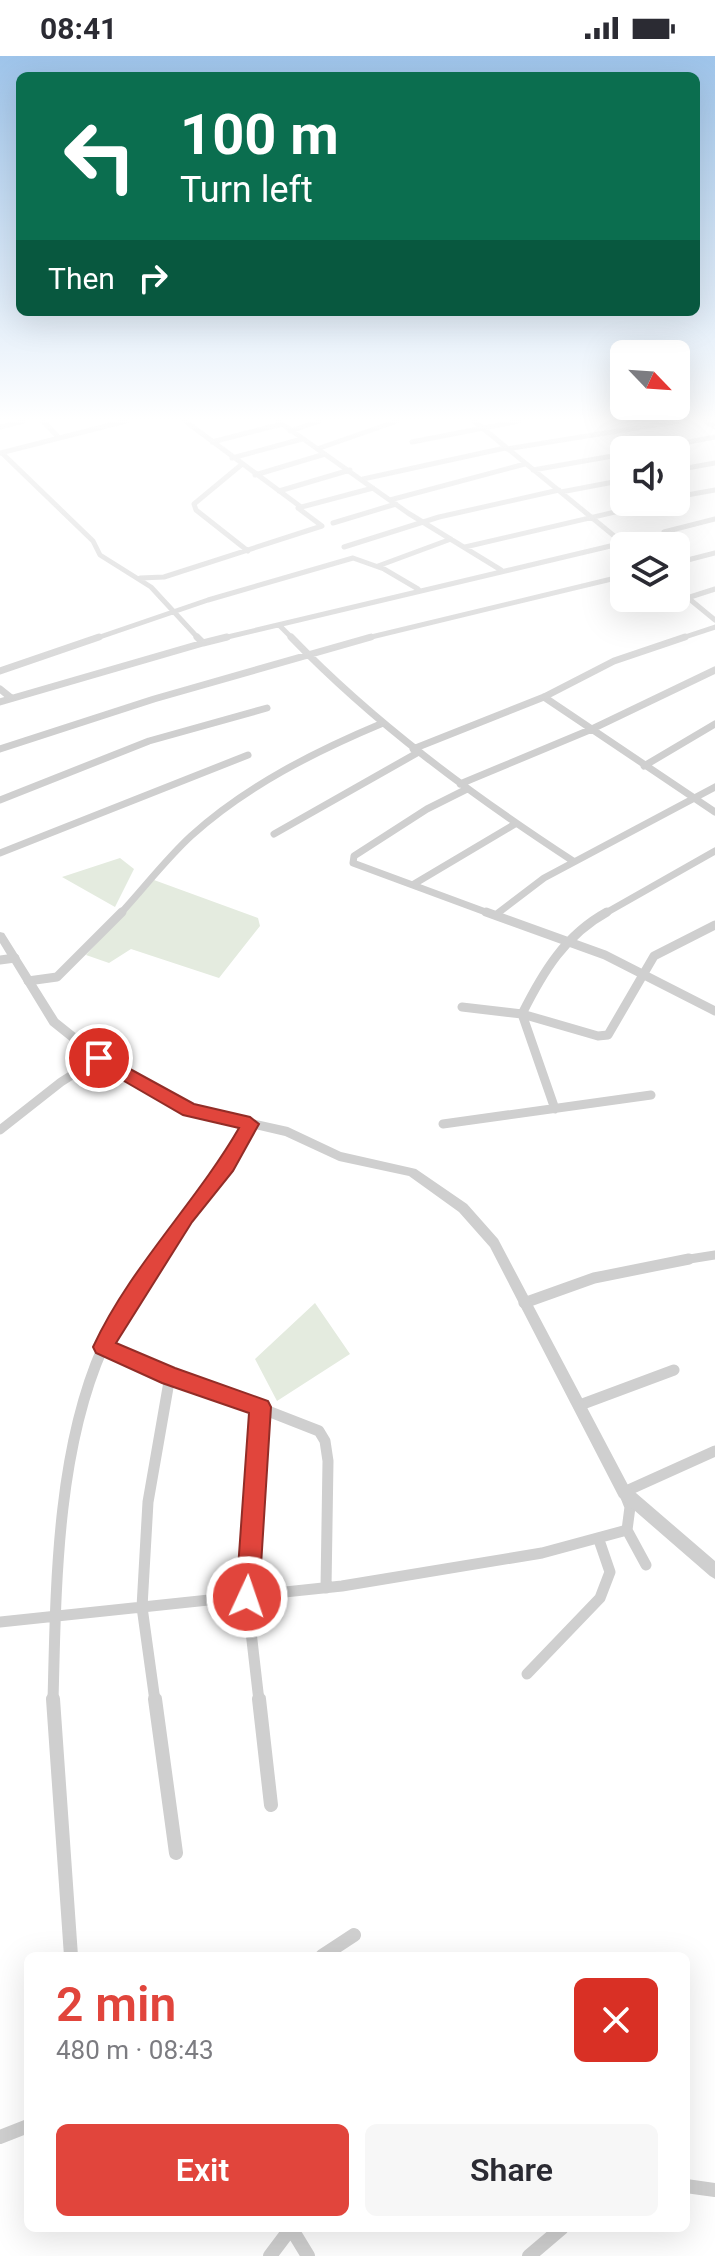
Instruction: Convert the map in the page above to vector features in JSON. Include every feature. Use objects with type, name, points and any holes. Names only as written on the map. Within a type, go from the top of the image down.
[{"type":"street","points":[[75,524],[93,541],[100,555],[140,578],[203,643]]},
{"type":"street","points":[[213,524],[248,551]]},
{"type":"street","points":[[140,578],[164,577],[322,526],[319,524]]},
{"type":"street","points":[[344,547],[417,524]]},
{"type":"street","points":[[425,524],[502,570]]},
{"type":"street","points":[[465,547],[560,524]]},
{"type":"street","points":[[664,532],[697,524]]},
{"type":"street","points":[[378,566],[451,539]]},
{"type":"street","points":[[0,689],[17,699],[203,643],[418,589],[610,547]]},
{"type":"street","points":[[690,559],[715,553]]},
{"type":"street","points":[[0,671],[176,612],[353,558],[378,566],[418,589]]},
{"type":"street","points":[[0,749],[148,699],[453,615],[610,579]]},
{"type":"street","points":[[690,597],[715,589]]},
{"type":"street","points":[[690,600],[715,620]]},
{"type":"street","points":[[279,625],[307,656],[415,751],[515,824],[573,861]]},
{"type":"street","points":[[274,834],[415,751],[544,697],[614,661],[715,627]]},
{"type":"street","points":[[715,670],[464,786],[395,828],[352,860],[566,939],[642,972],[715,1011]]},
{"type":"street","points":[[0,702],[10,697]]},
{"type":"street","points":[[544,697],[715,812]]},
{"type":"street","points":[[0,800],[149,741],[267,708]]},
{"type":"street","points":[[28,981],[57,977],[95,941],[190,837],[229,805],[330,745],[383,723]]},
{"type":"street","points":[[644,766],[715,724]]},
{"type":"street","points":[[0,853],[248,755]]},
{"type":"street","points":[[498,913],[573,861],[715,787]]},
{"type":"street","points":[[414,884],[515,824]]},
{"type":"street","points":[[555,1109],[522,1014],[566,939],[627,897],[715,851]]},
{"type":"street","points":[[462,1007],[522,1014],[598,1036],[608,1035],[642,972],[664,949],[715,925]]},
{"type":"street","points":[[0,935],[4,960],[28,981],[54,1022],[70,1038],[99,1058],[189,1110],[304,1137],[339,1156],[399,1166],[444,1192],[481,1224],[624,1492],[630,1507],[627,1530],[646,1565]]},
{"type":"street","points":[[0,1130],[61,1082],[99,1058]]},
{"type":"street","points":[[443,1124],[651,1095]]},
{"type":"street","points":[[71,1952],[64,1828],[52,1724],[55,1617],[71,1450],[103,1347],[143,1280],[186,1216],[227,1165],[250,1124]]},
{"type":"street","points":[[524,1303],[593,1280],[661,1263],[715,1255]]},
{"type":"street","points":[[103,1347],[170,1376],[319,1431],[325,1441],[326,1588]]},
{"type":"street","points":[[580,1405],[674,1370]]},
{"type":"street","points":[[170,1376],[148,1502],[142,1607],[176,1853]]},
{"type":"street","points":[[260,1407],[247,1597],[271,1805]]},
{"type":"street","points":[[624,1492],[715,1451]]},
{"type":"street","points":[[624,1492],[715,1571]]},
{"type":"street","points":[[0,1622],[326,1588],[579,1547],[627,1530]]},
{"type":"street","points":[[527,1674],[600,1598],[610,1572],[599,1540]]},
{"type":"street","points":[[328,1952],[354,1935]]},
{"type":"street","points":[[0,2137],[24,2128]]},
{"type":"street","points":[[690,2187],[715,2190]]},
{"type":"street","points":[[270,2256],[288,2232]]},
{"type":"street","points":[[293,2232],[308,2256]]},
{"type":"street","points":[[529,2256],[557,2232]]},
{"type":"shaded area","points":[[120,858],[134,869],[115,907],[62,877]]},
{"type":"shaded area","points":[[154,880],[258,918],[260,926],[219,978],[131,949],[109,963],[86,955]]},
{"type":"shaded area","points":[[315,1303],[350,1354],[277,1401],[255,1359]]},
{"type":"route","points":[[99,1058],[189,1110],[250,1124],[227,1165],[186,1216],[143,1280],[103,1347],[170,1376],[260,1407],[247,1597]]}]
